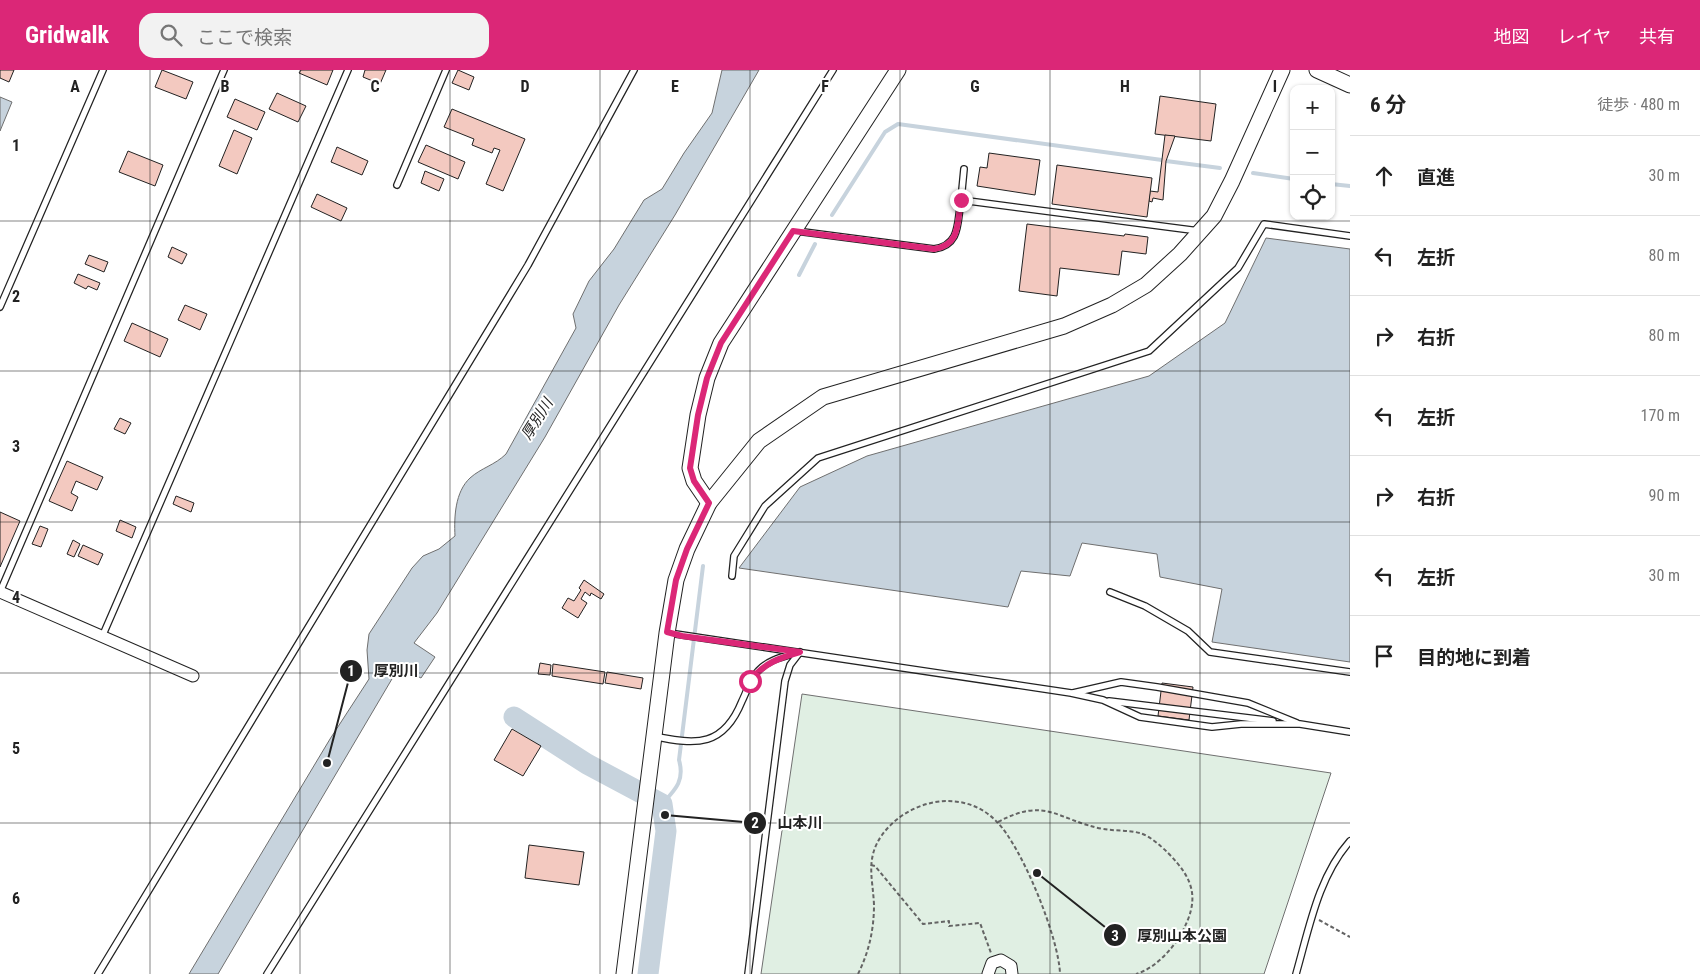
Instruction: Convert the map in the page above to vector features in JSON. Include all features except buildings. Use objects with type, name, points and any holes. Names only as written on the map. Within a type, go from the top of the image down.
[{"type":"street","points":[[709,503],[694,481],[690,468],[698,415],[707,378],[721,343],[898,70]]},
{"type":"street","points":[[624,974],[667,632],[676,580],[687,549],[709,503],[759,441],[823,397],[1064,326],[1112,305],[1146,285],[1180,254],[1214,216],[1232,181],[1282,70]]},
{"type":"street","points":[[1317,70],[1350,85]]},
{"type":"street","points":[[0,592],[193,676]]},
{"type":"street","points":[[988,974],[989,966],[1001,960],[1008,963],[1012,974]]},
{"type":"lane","points":[[0,307],[103,70]]},
{"type":"lane","points":[[0,592],[224,70]]},
{"type":"lane","points":[[102,637],[348,70]]},
{"type":"lane","points":[[396,186],[446,70]]},
{"type":"lane","points":[[98,974],[528,265],[634,70]]},
{"type":"lane","points":[[267,974],[833,70]]},
{"type":"lane","points":[[793,231],[934,249],[945,247],[955,236],[964,169]]},
{"type":"lane","points":[[961,200],[1201,231]]},
{"type":"lane","points":[[732,576],[734,556],[765,506],[818,458],[1149,351],[1238,268],[1264,224],[1350,236]]},
{"type":"lane","points":[[1110,592],[1145,606],[1188,631],[1210,652],[1350,672]]},
{"type":"lane","points":[[667,632],[682,636],[1071,693],[1103,700],[1300,724],[1350,732]]},
{"type":"lane","points":[[654,736],[670,740],[697,742],[714,737],[726,730],[734,718],[750,681],[758,671],[775,659],[800,652]]},
{"type":"lane","points":[[748,974],[785,681],[790,665],[800,652]]},
{"type":"lane","points":[[1071,693],[1121,682],[1248,703],[1300,724]]},
{"type":"lane","points":[[1103,700],[1140,717],[1212,727],[1241,724],[1300,724]]},
{"type":"lane","points":[[1296,974],[1323,885],[1338,854],[1350,841]]},
{"type":"path","points":[[858,974],[865,959],[872,928],[874,903],[871,865],[881,836],[893,821],[909,810],[930,802],[955,802],[969,805],[991,816],[998,822],[1014,845],[1054,939],[1060,974]]},
{"type":"path","points":[[998,822],[1028,810],[1043,810],[1103,829],[1142,834],[1161,846],[1180,864],[1190,881],[1194,898],[1190,918],[1180,937],[1166,953],[1136,974]]},
{"type":"path","points":[[871,865],[875,866],[923,924],[948,921],[949,926],[980,923],[994,962]]},
{"type":"path","points":[[1312,918],[1350,937]]},
{"type":"green space","points":[[802,694],[1331,773],[1264,974],[761,974]]},
{"type":"water","points":[[722,70],[759,70],[675,215],[619,305],[545,437],[437,613],[414,643],[435,657],[421,678],[399,667],[218,974],[189,974],[330,739],[369,679],[367,650],[369,634],[412,568],[423,556],[439,549],[455,536],[456,505],[461,490],[470,478],[506,454],[576,328],[573,314],[589,281],[614,249],[644,200],[662,189],[712,113]]},
{"type":"water","points":[[0,97],[12,102],[0,131]]},
{"type":"water","points":[[1266,238],[1350,249],[1350,662],[1212,642],[1222,589],[1160,577],[1157,554],[1082,543],[1070,576],[1021,571],[1008,607],[739,568],[800,487],[867,456],[1149,376],[1225,323]]},
{"type":"waterway","points":[[832,215],[885,132],[898,124],[1162,160]]},
{"type":"waterway","points":[[1166,161],[1220,168]]},
{"type":"waterway","points":[[1253,173],[1290,178]]},
{"type":"waterway","points":[[1335,184],[1350,186]]},
{"type":"waterway","points":[[799,275],[815,244]]},
{"type":"waterway","points":[[662,804],[678,785],[681,774],[679,760],[703,566]]},
{"type":"waterway","points":[[514,717],[587,764],[662,804],[666,831],[648,974]]},
{"type":"place","name":"厚別川","points":[[327,763]]},
{"type":"place","name":"山本川","points":[[665,815]]},
{"type":"place","name":"厚別山本公園","points":[[1037,873]]},
{"type":"route","points":[[750,681],[766,664],[775,659],[800,652],[682,636],[667,632],[676,580],[687,549],[709,503],[694,481],[690,468],[698,415],[707,378],[721,343],[793,231],[934,249],[945,247],[951,243],[955,236],[961,200]]}]
